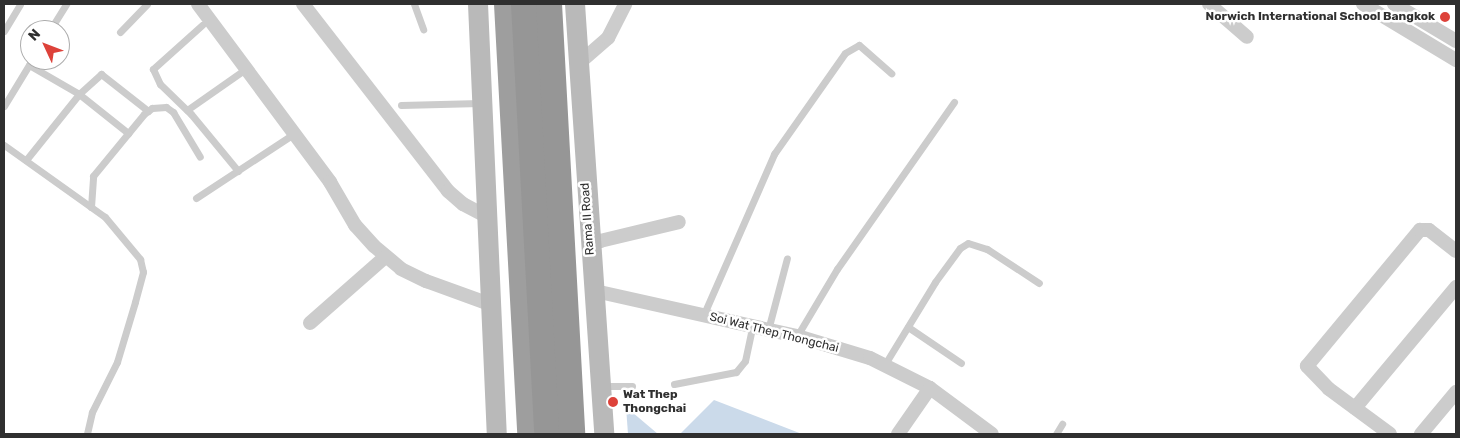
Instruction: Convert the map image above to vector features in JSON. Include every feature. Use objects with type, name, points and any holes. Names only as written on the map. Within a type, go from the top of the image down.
[{"type":"highway","points":[[506,4],[529,434]]},
{"type":"highway","points":[[524,4],[546,434]]},
{"type":"highway","points":[[548,4],[570,434]]},
{"type":"main road","points":[[478,4],[497,434]]},
{"type":"main road","name":"Rama II Road","points":[[575,4],[589,237],[604,434]]},
{"type":"street","points":[[198,4],[330,182],[354,225],[385,257],[426,281],[492,305]]},
{"type":"street","points":[[303,4],[448,191],[463,204],[487,217]]},
{"type":"street","points":[[578,64],[608,38],[625,4]]},
{"type":"street","points":[[1209,4],[1247,37]]},
{"type":"street","points":[[1363,4],[1456,60]]},
{"type":"street","points":[[1386,18],[1394,4],[1456,41]]},
{"type":"street","points":[[589,237],[600,241],[679,222]]},
{"type":"street","points":[[1390,434],[1311,373],[1307,366],[1420,230],[1429,230],[1456,251]]},
{"type":"street","points":[[310,323],[385,257]]},
{"type":"street","points":[[1355,408],[1456,287]]},
{"type":"street","name":"Soi Wat Thep Thongchai","points":[[594,291],[797,336],[886,364],[930,388],[992,434]]},
{"type":"street","points":[[898,434],[930,388]]},
{"type":"street","points":[[1421,434],[1456,392]]},
{"type":"lane","points":[[4,31],[20,4]]},
{"type":"lane","points":[[56,20],[66,4]]},
{"type":"lane","points":[[120,32],[147,4]]},
{"type":"lane","points":[[414,4],[422,29]]},
{"type":"lane","points":[[202,25],[153,70],[160,84],[187,110],[238,171]]},
{"type":"lane","points":[[703,316],[774,154],[844,52],[859,45],[891,73]]},
{"type":"lane","points":[[187,110],[247,68]]},
{"type":"lane","points":[[4,106],[25,70]]},
{"type":"lane","points":[[42,70],[79,94],[128,133]]},
{"type":"lane","points":[[26,160],[79,94],[101,74],[148,111]]},
{"type":"lane","points":[[797,336],[837,269],[954,102]]},
{"type":"lane","points":[[401,105],[483,103]]},
{"type":"lane","points":[[91,207],[93,176],[148,111],[160,106],[173,112],[200,157]]},
{"type":"lane","points":[[196,198],[295,133]]},
{"type":"lane","points":[[4,145],[91,207],[134,248],[142,272],[117,362],[92,412],[87,434]]},
{"type":"lane","points":[[886,364],[952,258],[968,244],[987,249],[1039,283]]},
{"type":"lane","points":[[768,330],[787,258]]},
{"type":"lane","points":[[674,384],[736,372],[745,361],[752,327]]},
{"type":"lane","points":[[908,327],[962,363]]},
{"type":"lane","points":[[601,386],[632,386]]},
{"type":"lane","points":[[1056,434],[1062,424]]},
{"type":"water","points":[[714,400],[802,434],[680,434]]},
{"type":"water","points":[[626,407],[658,434],[628,434]]},
{"type":"place","name":"Norwich International School Bangkok","points":[[1445,17]]},
{"type":"place","name":"Wat Thep Thongchai","points":[[613,402]]}]
